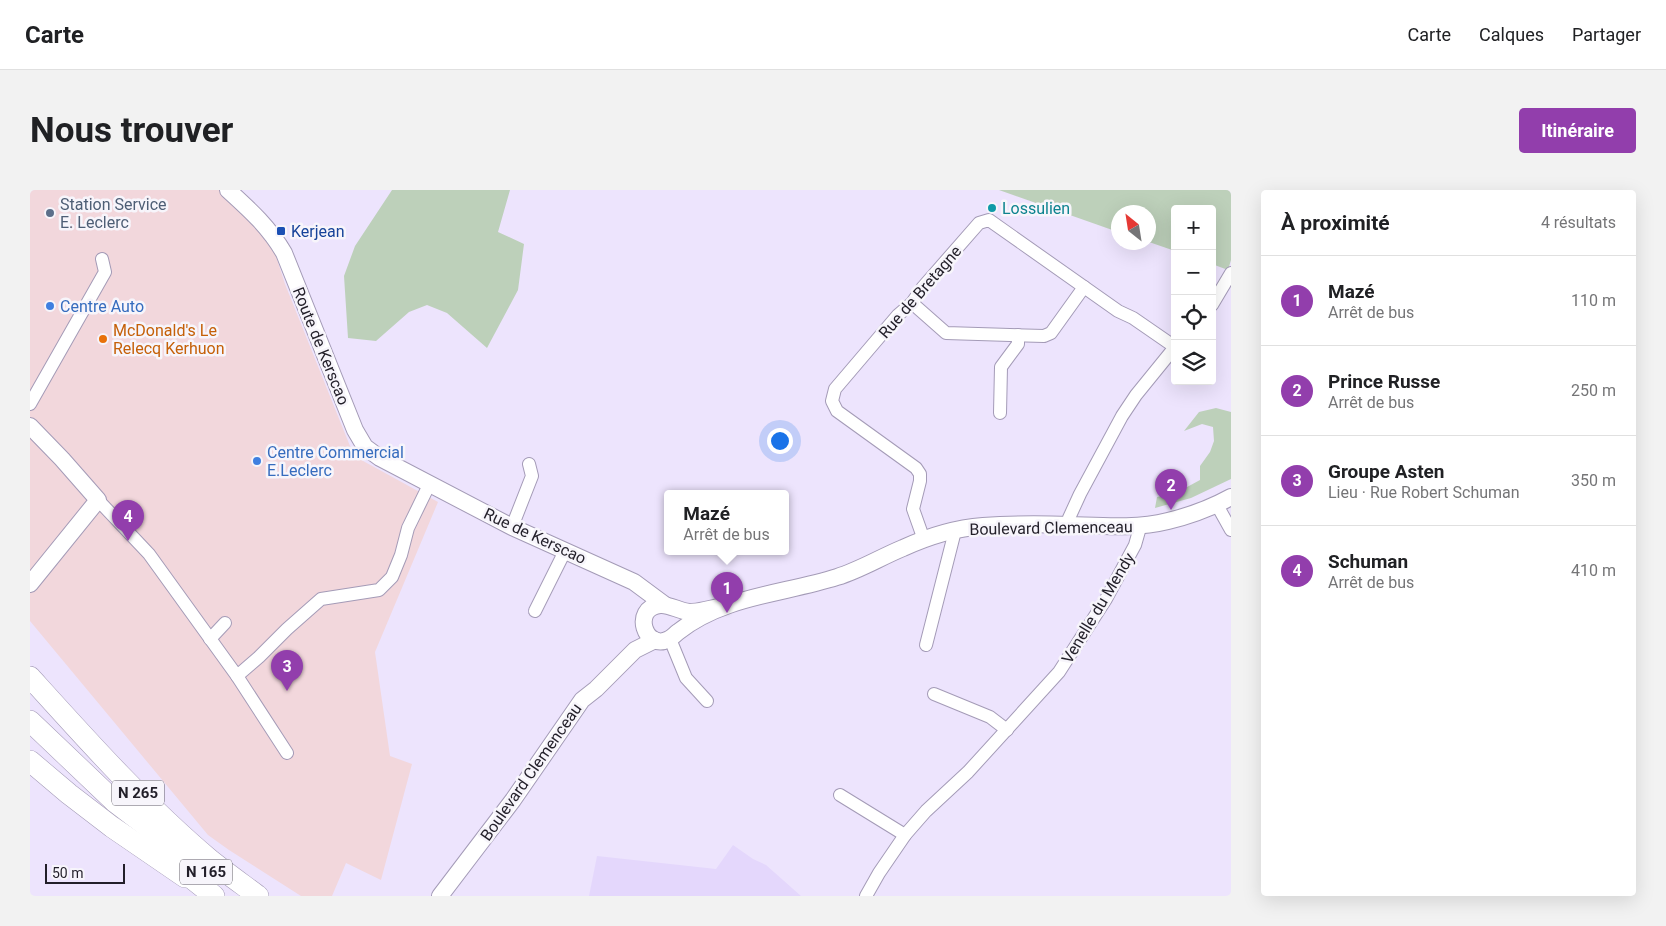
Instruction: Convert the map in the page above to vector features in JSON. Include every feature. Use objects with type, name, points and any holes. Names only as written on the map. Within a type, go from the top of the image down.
[{"type":"highway","name":"N 265","points":[[30,677],[93,748],[150,804],[210,859],[258,896]]},
{"type":"highway","name":"N 165","points":[[30,721],[115,802],[218,881],[241,896]]},
{"type":"highway","name":"N 165","points":[[30,731],[88,790],[210,894]]},
{"type":"highway","points":[[30,761],[112,827],[210,894]]},
{"type":"street","name":"Route de Kerscao","points":[[228,190],[259,218],[273,235],[284,253],[355,430],[365,447],[380,458],[430,485]]},
{"type":"street","name":"Rue de Bretagne","points":[[924,540],[913,509],[920,474],[916,468],[837,411],[832,401],[835,389],[980,223],[989,220],[1118,311],[1133,318],[1171,344]]},
{"type":"street","points":[[30,404],[105,272],[102,259]]},
{"type":"street","points":[[1216,298],[1231,273]]},
{"type":"street","points":[[912,303],[946,333],[1048,335],[1087,289]]},
{"type":"street","points":[[1000,413],[1002,367],[1018,344],[1018,335]]},
{"type":"street","points":[[1068,525],[1069,518],[1080,494],[1122,416],[1136,395],[1171,352]]},
{"type":"street","points":[[30,426],[149,554],[237,676],[288,752]]},
{"type":"street","points":[[512,527],[532,476],[529,464]]},
{"type":"street","name":"Rue de Kerscao","points":[[430,485],[512,527],[634,582],[668,606]]},
{"type":"street","points":[[237,676],[322,599],[379,590],[392,577],[401,555],[408,528],[430,485]]},
{"type":"street","points":[[30,584],[98,500]]},
{"type":"street","points":[[1224,501],[1231,530]]},
{"type":"street","name":"Boulevard Clemenceau","points":[[440,896],[513,800],[582,700],[596,689],[635,650],[667,638],[694,619],[740,601],[838,577],[924,540],[955,531],[982,526],[1138,526],[1167,522],[1224,501]]},
{"type":"street","name":"Venelle du Mendy","points":[[866,896],[905,835],[926,811],[968,772],[1059,672],[1094,620],[1135,545],[1138,526]]},
{"type":"street","points":[[926,645],[955,531]]},
{"type":"street","points":[[535,611],[565,551]]},
{"type":"street","points":[[640,588],[646,634],[667,638]]},
{"type":"street","points":[[582,700],[593,679],[629,643],[653,607],[668,606],[691,612],[740,601]]},
{"type":"street","points":[[667,638],[678,628],[678,617],[668,606]]},
{"type":"street","points":[[210,639],[225,623]]},
{"type":"street","points":[[667,638],[686,678],[707,701]]},
{"type":"street","points":[[934,694],[990,717],[1006,730]]},
{"type":"street","points":[[840,795],[905,835]]},
{"type":"shaded area","points":[[30,190],[234,190],[266,225],[285,284],[354,456],[438,502],[375,652],[390,756],[412,764],[381,880],[346,863],[332,896],[301,896],[208,835],[30,621]]},
{"type":"shaded area","points":[[733,845],[753,859],[766,865],[801,896],[589,896],[597,856],[716,869]]},
{"type":"green space","points":[[392,190],[510,190],[498,232],[524,244],[518,290],[487,348],[447,313],[427,305],[409,312],[376,341],[348,338],[344,276],[355,246]]},
{"type":"green space","points":[[999,190],[1231,190],[1231,260],[1228,270],[1216,266],[1216,205],[1171,205],[1171,250],[1156,244],[1156,205],[1111,205],[1111,230]]},
{"type":"green space","points":[[1216,408],[1231,412],[1231,479],[1191,498],[1155,508],[1157,497],[1176,493],[1200,480],[1200,466],[1210,452],[1214,441],[1213,427],[1202,424],[1184,431],[1199,412]]},
{"type":"place","name":"Lossulien","points":[[992,208]]},
{"type":"place","name":"Station Service E. Leclerc","points":[[50,213]]},
{"type":"place","name":"Kerjean","points":[[281,231]]},
{"type":"place","name":"Centre Auto","points":[[50,306]]},
{"type":"place","name":"McDonald's Le Relecq Kerhuon","points":[[103,339]]},
{"type":"place","name":"Centre Commercial E.Leclerc","points":[[257,461]]},
{"type":"place","name":"Prince Russe","points":[[1171,510]]},
{"type":"place","name":"Schuman","points":[[128,541]]},
{"type":"place","name":"Mazé","points":[[727,613]]},
{"type":"place","name":"Groupe Asten","points":[[287,691]]}]
